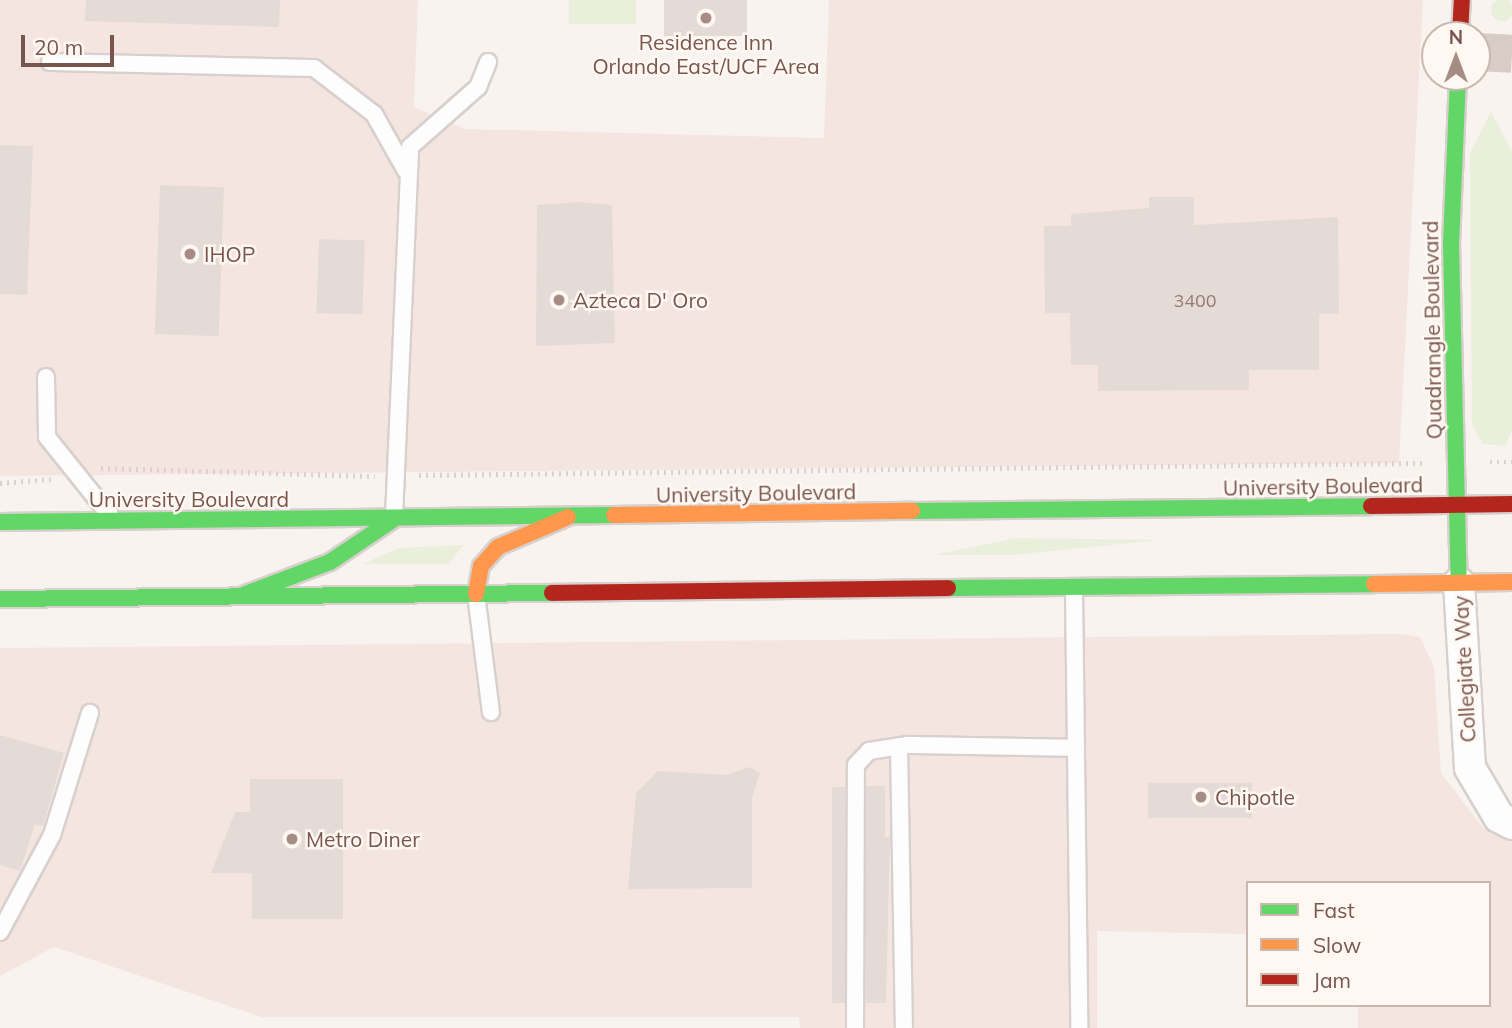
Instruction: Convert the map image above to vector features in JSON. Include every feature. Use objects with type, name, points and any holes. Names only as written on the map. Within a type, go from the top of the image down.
[{"type":"main road","points":[[1461,21],[1462,0]]},
{"type":"main road","name":"Quadrangle Boulevard","points":[[1457,91],[1451,243],[1455,505],[1459,583]]},
{"type":"main road","name":"University Boulevard","points":[[0,522],[1512,504]]},
{"type":"main road","points":[[476,594],[481,566],[498,547],[568,517]]},
{"type":"main road","points":[[238,597],[330,562],[394,519]]},
{"type":"main road","points":[[0,599],[1512,582]]},
{"type":"street","name":"Collegiate Way","points":[[1459,583],[1470,768],[1499,817],[1512,824]]},
{"type":"lane","points":[[50,62],[314,68],[374,114],[406,171]]},
{"type":"lane","points":[[394,519],[406,171],[410,147],[478,86],[488,62]]},
{"type":"lane","points":[[46,377],[47,437],[113,520]]},
{"type":"lane","points":[[1074,588],[1079,1028]]},
{"type":"lane","points":[[476,594],[491,712]]},
{"type":"lane","points":[[0,932],[52,835],[90,713]]},
{"type":"lane","points":[[855,1028],[856,765],[869,751],[899,746],[1076,748]]},
{"type":"lane","points":[[899,746],[904,1028]]},
{"type":"path","points":[[0,483],[76,474],[109,467],[395,475],[1399,463]]},
{"type":"shaded area","points":[[0,0],[418,0],[414,107],[465,129],[824,138],[829,0],[1423,0],[1399,463],[0,476]]},
{"type":"shaded area","points":[[1402,634],[1420,637],[1434,667],[1441,773],[1484,829],[1512,841],[1512,1028],[1358,1028],[1358,1007],[1491,1007],[1491,881],[1246,881],[1246,934],[1097,931],[1097,1028],[800,1028],[799,1017],[262,1017],[54,947],[0,976],[0,648]]},
{"type":"green space","points":[[1502,-1],[1512,6],[1513,10],[1506,20],[1502,21],[1492,14],[1491,10],[1498,0]]},
{"type":"green space","points":[[569,0],[636,0],[636,24],[569,24]]},
{"type":"green space","points":[[1491,112],[1512,152],[1512,430],[1505,446],[1483,444],[1472,425],[1470,153]]},
{"type":"green space","points":[[1016,538],[1159,540],[1012,555],[934,555]]},
{"type":"green space","points":[[463,545],[449,564],[363,564],[399,548]]},
{"type":"building","points":[[86,0],[280,0],[279,27],[85,21]]},
{"type":"building","name":"Residence Inn Orlando East/UCF Area","points":[[664,0],[747,0],[747,36],[664,36]]},
{"type":"building","points":[[0,145],[33,146],[27,295],[0,294]]},
{"type":"building","points":[[160,185],[224,187],[219,336],[155,334]]},
{"type":"building","points":[[1149,197],[1194,197],[1194,225],[1338,217],[1339,314],[1319,314],[1319,370],[1249,370],[1249,390],[1098,391],[1098,365],[1071,365],[1070,313],[1045,313],[1044,226],[1071,226],[1071,214],[1149,208]]},
{"type":"building","points":[[579,202],[612,205],[615,343],[536,346],[537,205]]},
{"type":"building","points":[[319,239],[365,241],[362,315],[316,313]]},
{"type":"building","points":[[0,735],[64,753],[43,826],[35,824],[20,871],[0,865]]},
{"type":"building","points":[[749,767],[760,773],[752,798],[752,888],[628,889],[636,793],[658,771],[727,775]]},
{"type":"building","points":[[250,779],[343,779],[343,919],[252,919],[252,873],[211,873],[235,812],[250,812]]},
{"type":"building","points":[[1148,783],[1252,783],[1252,818],[1148,818]]},
{"type":"building","points":[[866,786],[885,786],[885,837],[890,837],[886,1003],[866,1003]]},
{"type":"building","points":[[832,787],[845,787],[845,1003],[832,1003]]},
{"type":"tunnel","points":[[1491,53],[1512,54]]},
{"type":"traffic: fast","points":[[1457,91],[1451,243],[1459,583]]},
{"type":"traffic: fast","points":[[912,511],[1371,506]]},
{"type":"traffic: fast","points":[[0,522],[614,515]]},
{"type":"traffic: fast","points":[[243,595],[330,562],[394,519]]},
{"type":"traffic: fast","points":[[948,588],[1374,584]]},
{"type":"traffic: fast","points":[[0,599],[552,593]]},
{"type":"traffic: slow","points":[[614,515],[912,511]]},
{"type":"traffic: slow","points":[[476,594],[481,566],[498,547],[568,517]]},
{"type":"traffic: slow","points":[[1374,584],[1512,582]]},
{"type":"traffic: jam","points":[[1461,21],[1462,0]]},
{"type":"traffic: jam","points":[[1371,506],[1512,504]]},
{"type":"traffic: jam","points":[[552,593],[948,588]]},
{"type":"place","name":"Residence Inn Orlando East/UCF Area","points":[[706,18]]},
{"type":"place","name":"IHOP","points":[[190,254]]},
{"type":"place","name":"Azteca D' Oro","points":[[559,300]]},
{"type":"place","name":"Chipotle","points":[[1201,797]]},
{"type":"place","name":"Metro Diner","points":[[292,839]]}]
